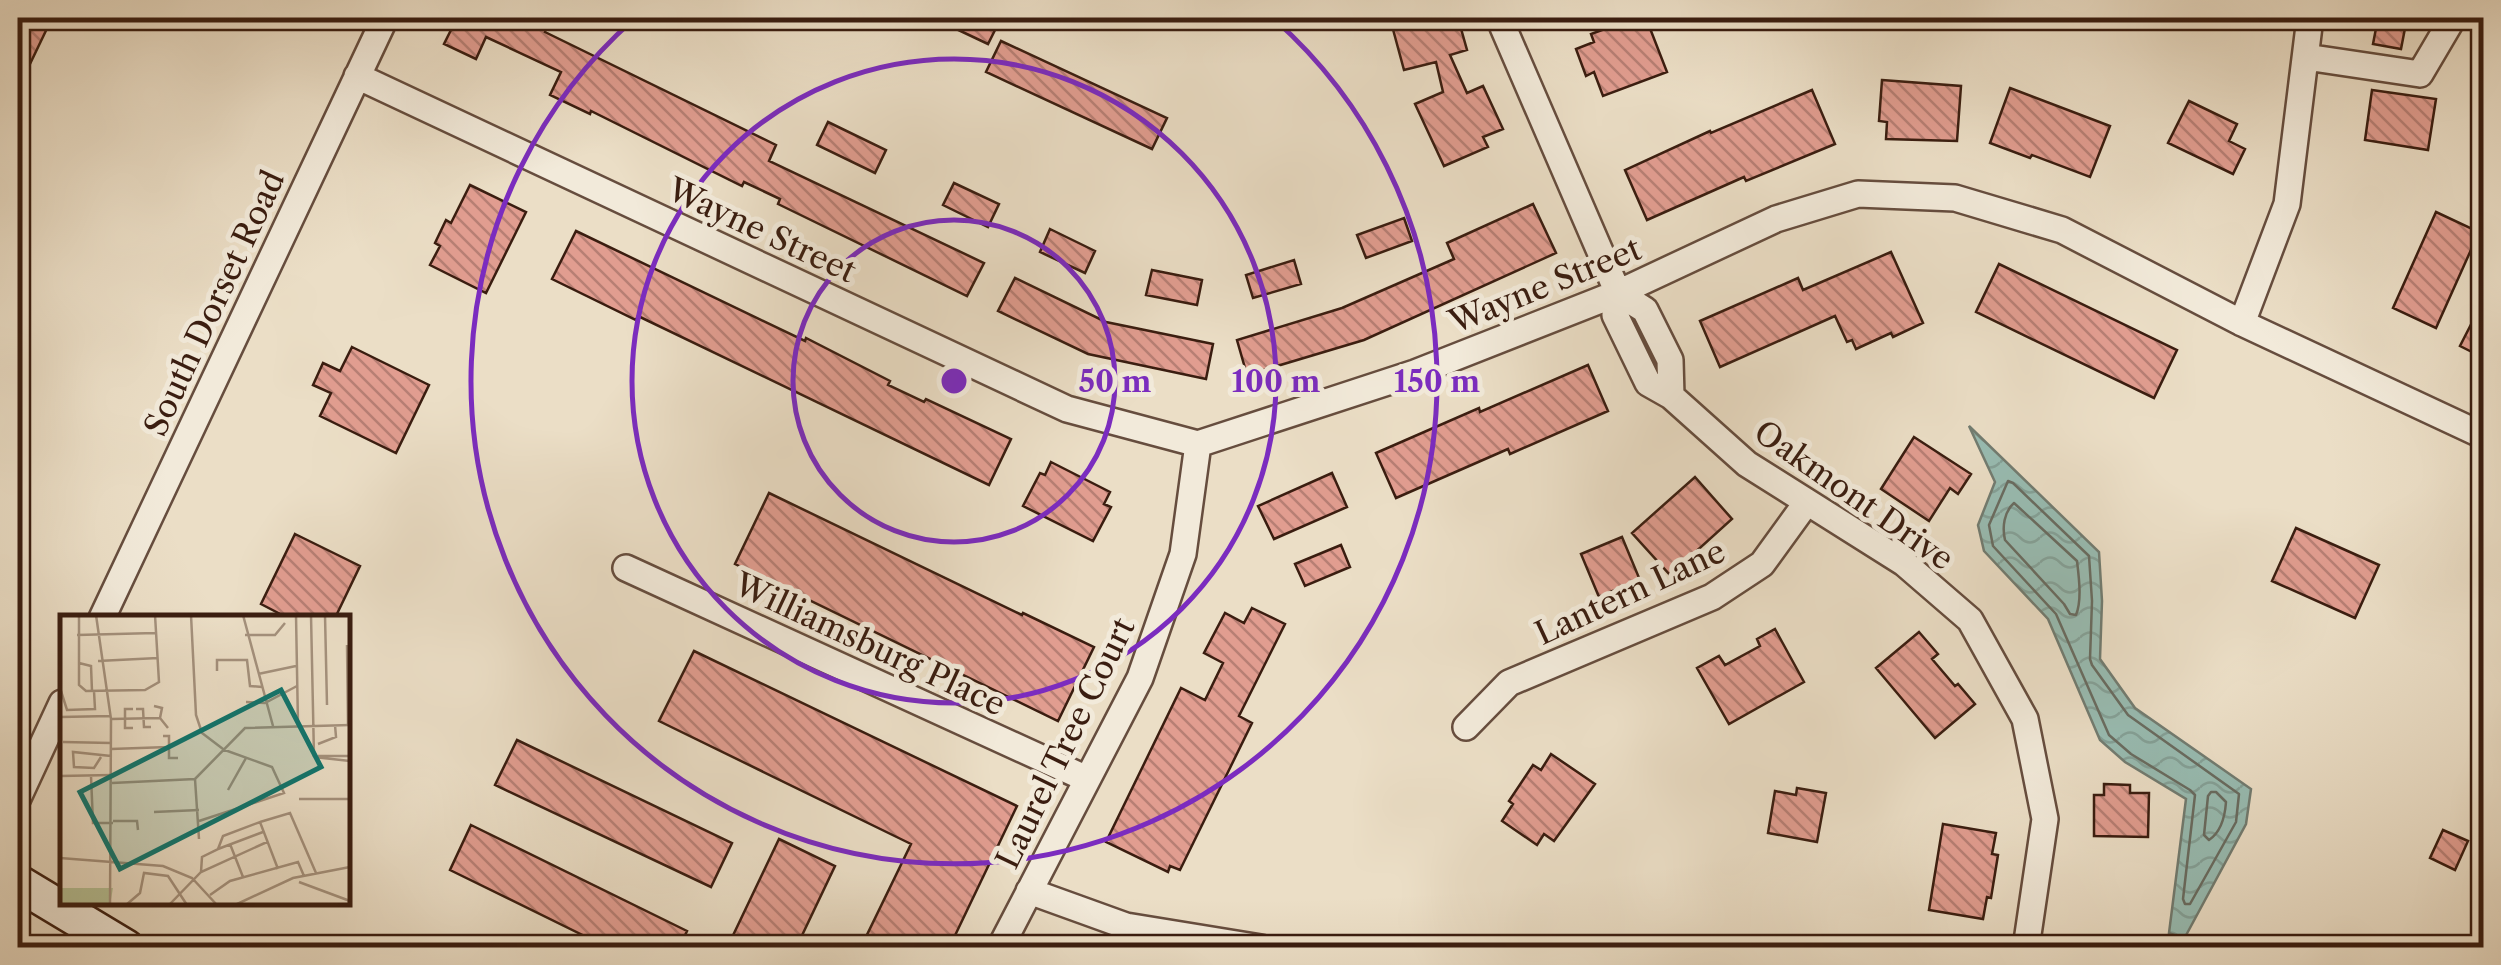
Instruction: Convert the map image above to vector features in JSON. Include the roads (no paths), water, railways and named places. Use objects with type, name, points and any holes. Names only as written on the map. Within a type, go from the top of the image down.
[{"type":"main road","points":[[18,882],[126,948]]},
{"type":"street","name":"South Dorset Road","points":[[103,615],[386,18]]},
{"type":"street","name":"Oakmont Drive","points":[[1502,18],[1618,293],[1615,315],[1648,383],[1671,396],[1746,464],[1904,563],[1970,620],[2025,720],[2045,819],[2026,948]]},
{"type":"street","points":[[2242,323],[2287,204],[2310,18]]},
{"type":"street","points":[[2306,57],[2420,74],[2453,18]]},
{"type":"street","name":"Wayne Street","points":[[357,76],[1067,409],[1198,444],[1416,373],[1618,293],[1776,219],[1858,194],[1956,198],[2062,230],[2242,323],[2484,436]]},
{"type":"street","name":"Laurel Tree Court","points":[[1000,948],[1140,678],[1184,554],[1198,444]]},
{"type":"street","name":"Lantern Lane","points":[[1466,727],[1509,683],[1712,597],[1762,564],[1807,502]]},
{"type":"street","name":"Williamsburg Place","points":[[626,568],[1087,779]]},
{"type":"street","points":[[18,798],[60,706]]},
{"type":"street","points":[[1029,892],[1126,926],[1261,948]]},
{"type":"water","points":[[1969,426],[2099,552],[2100,659],[2135,708],[2251,789],[2246,824],[2184,939],[2169,933],[2186,799],[2125,762],[2100,740],[2048,619],[1984,551],[1978,525],[1995,482]]}]
